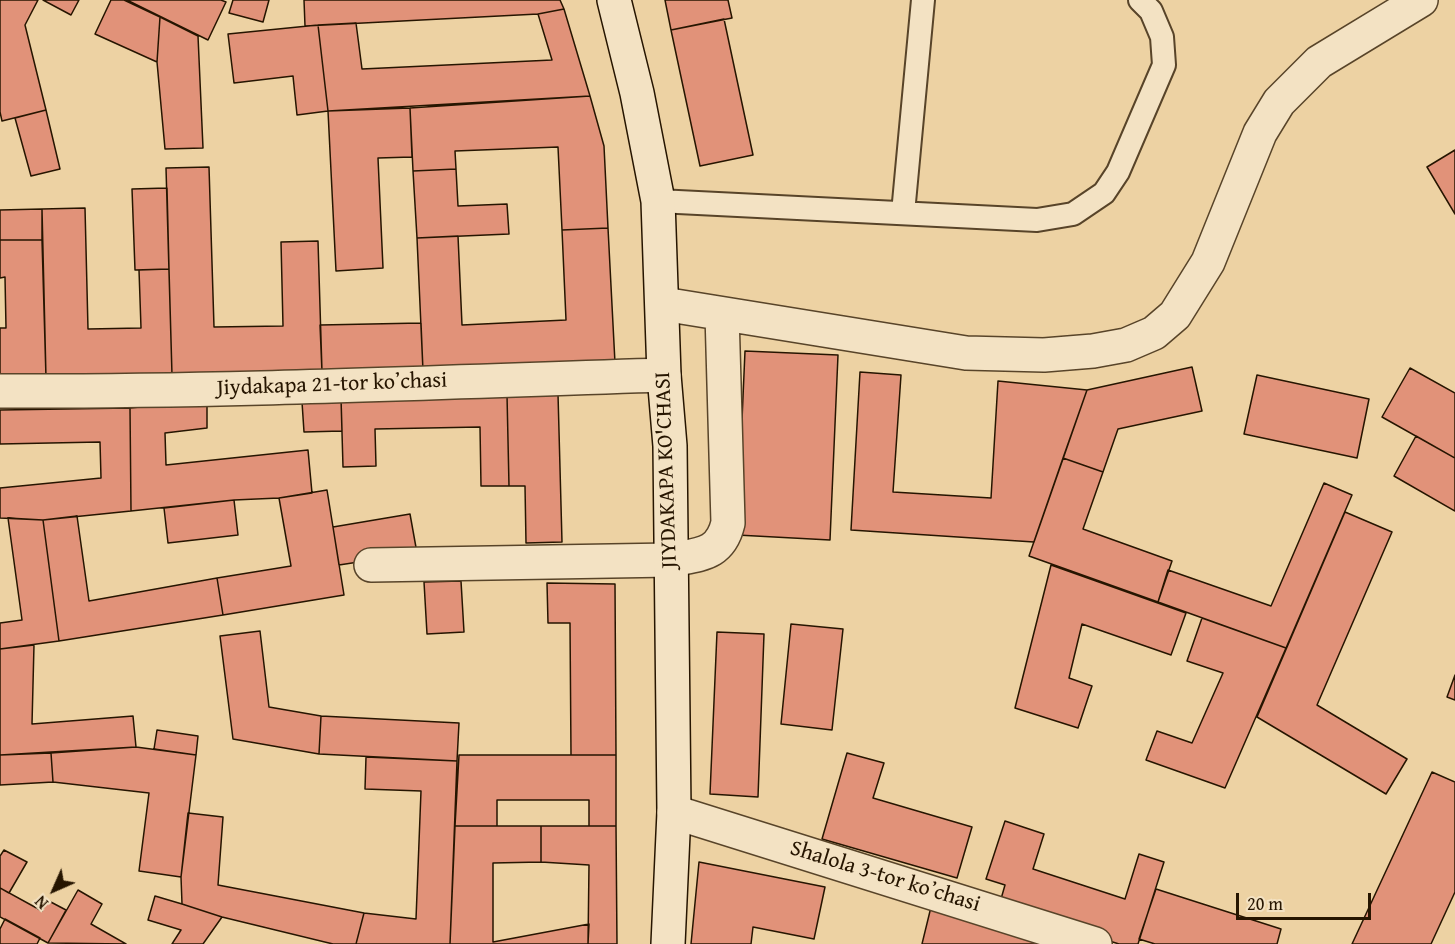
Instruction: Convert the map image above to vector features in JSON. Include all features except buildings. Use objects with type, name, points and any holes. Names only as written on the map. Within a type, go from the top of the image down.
[{"type":"street","name":"JIYDAKAPA KO'CHASI","points":[[614,0],[637,93],[658,201],[664,375],[670,446],[674,812],[662,942]]},
{"type":"street","points":[[663,304],[966,353],[1044,355],[1093,351],[1126,345],[1154,333],[1176,315],[1208,262],[1260,133],[1279,102],[1318,62],[1421,0]]},
{"type":"street","points":[[371,565],[671,560],[706,552],[717,546],[725,537],[728,523],[722,314]]},
{"type":"street","name":"Jiydakapa 21-tor koʼchasi","points":[[0,391],[251,388],[664,375]]},
{"type":"street","name":"Shalola 3-tor koʼchasi","points":[[674,812],[1095,944]]},
{"type":"lane","points":[[903,213],[923,0]]},
{"type":"lane","points":[[658,201],[1037,220],[1073,214],[1104,193],[1118,172],[1164,65],[1162,37],[1151,11],[1140,0]]}]
